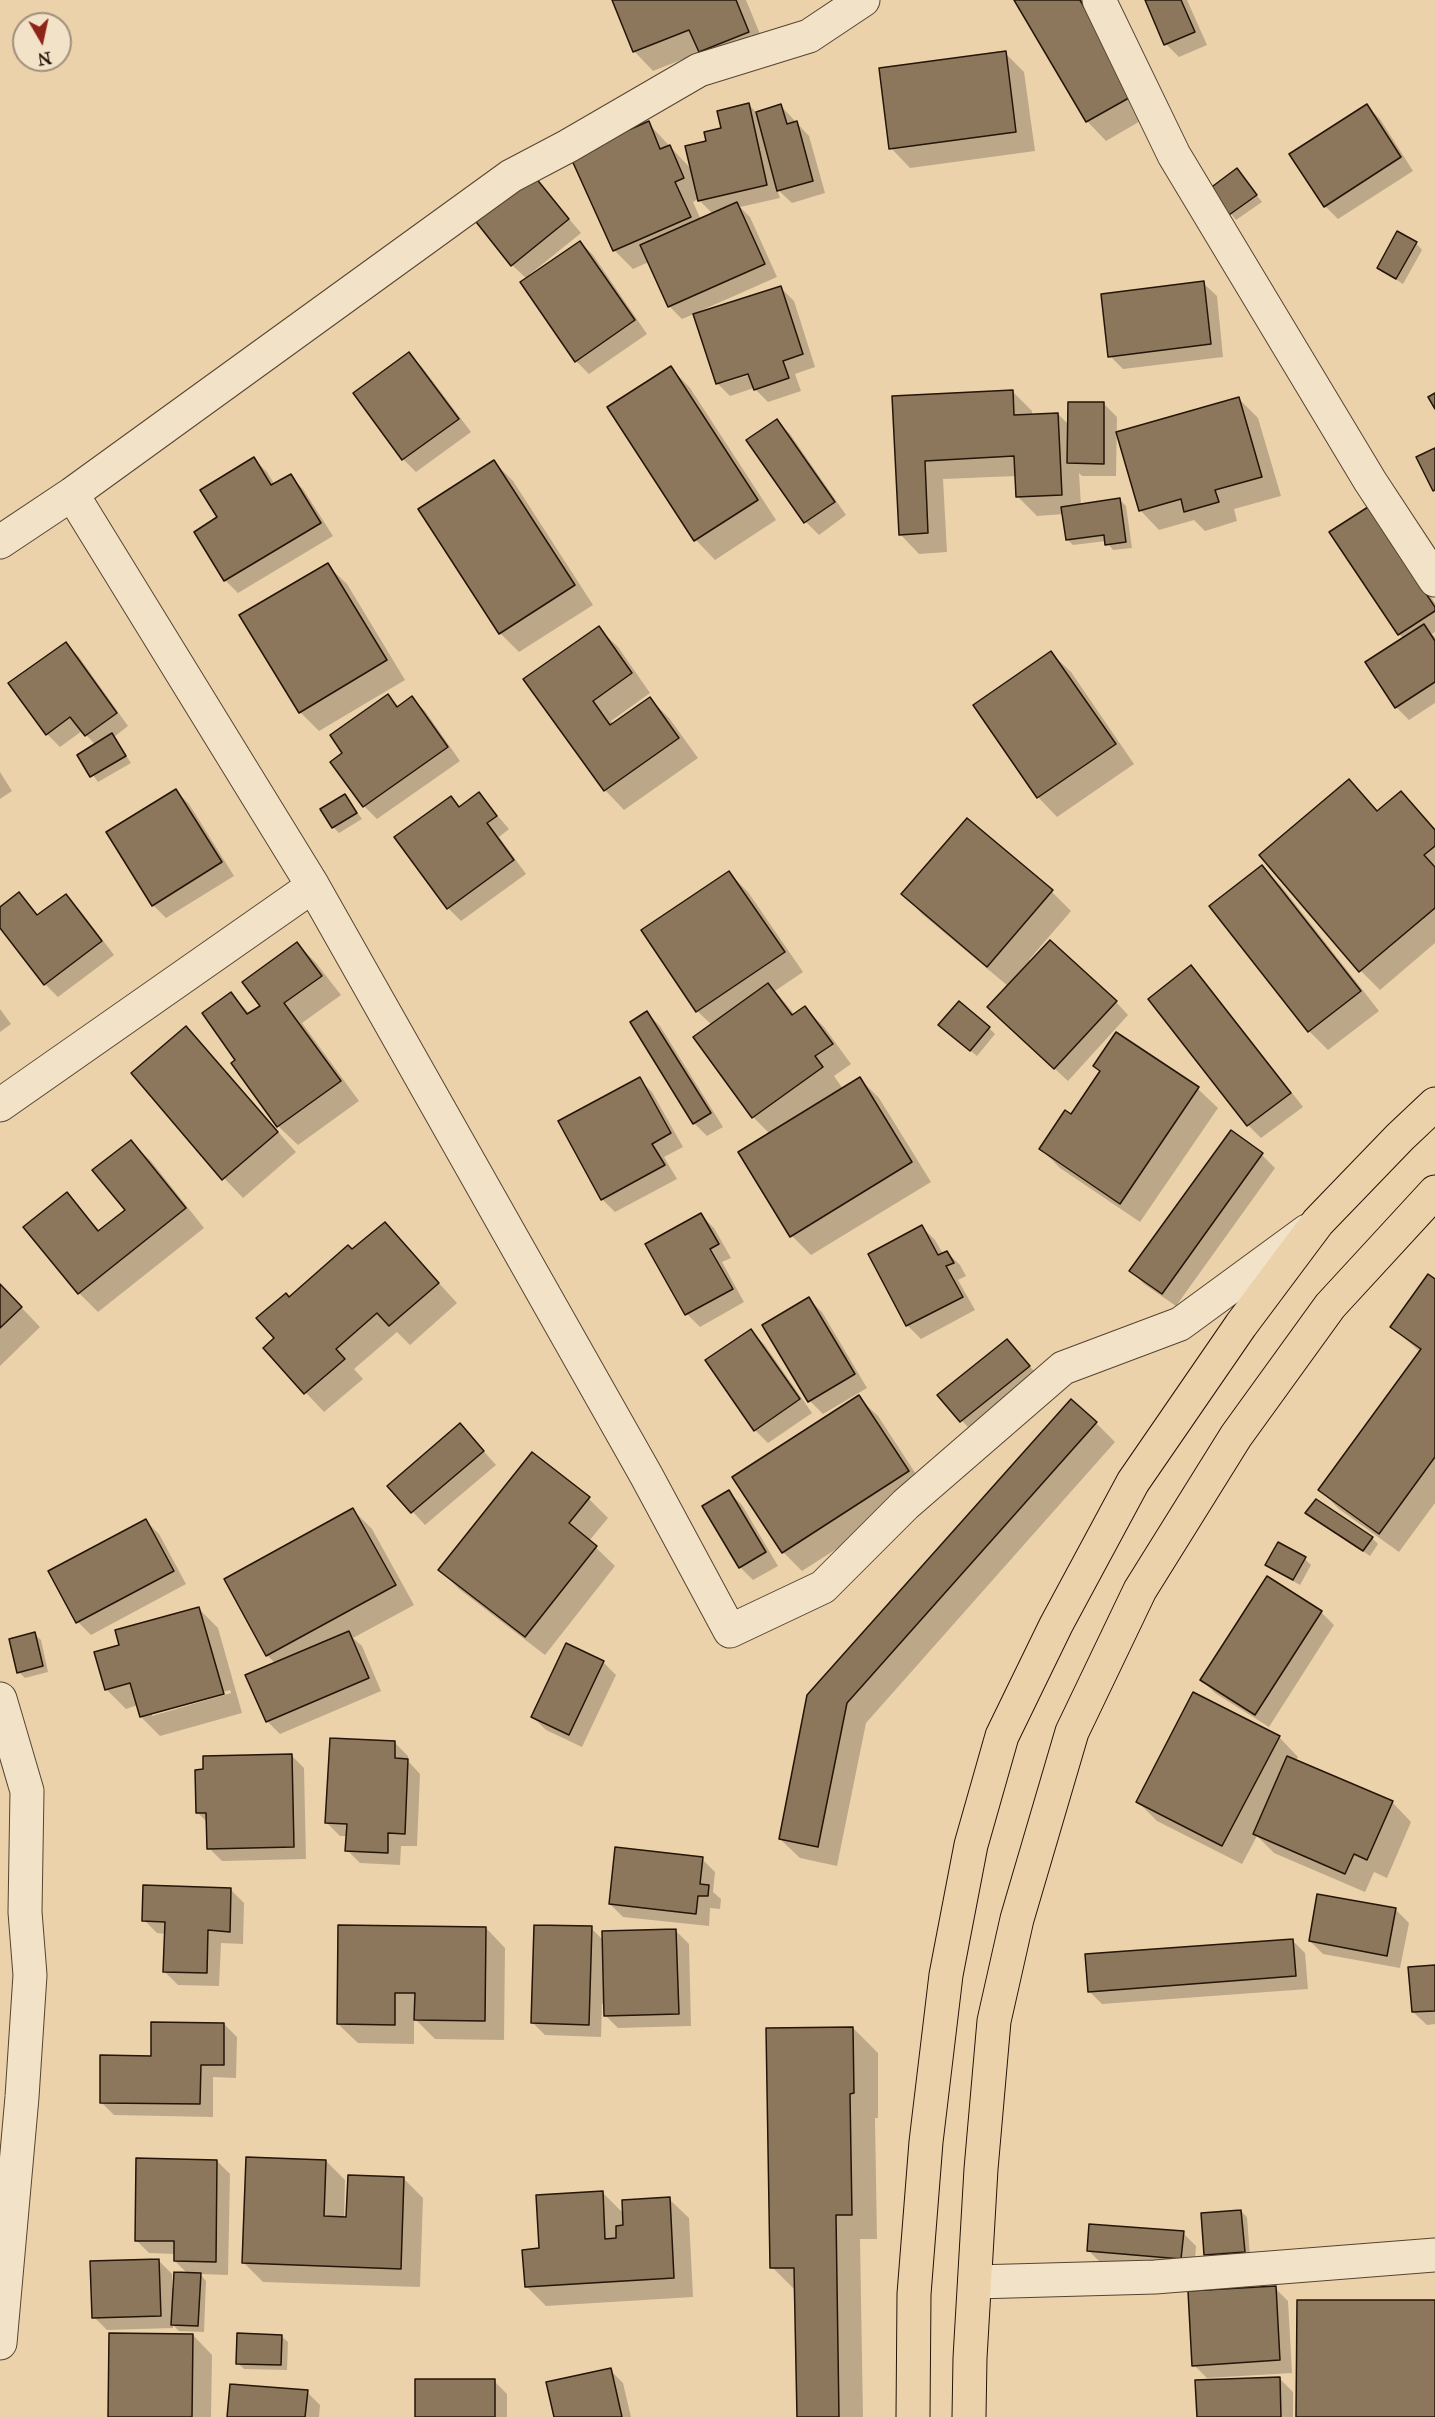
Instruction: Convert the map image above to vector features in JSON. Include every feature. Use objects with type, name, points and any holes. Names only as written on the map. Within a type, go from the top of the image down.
[{"type":"main road","points":[[913,2417],[914,2294],[926,2142],[946,1975],[971,1845],[1002,1736],[1056,1625],[1133,1482],[1241,1325],[1318,1222],[1435,1104]]},
{"type":"main road","points":[[969,2417],[981,2169],[994,2021],[1017,1919],[1072,1732],[1140,1590],[1236,1436],[1330,1306],[1435,1192]]},
{"type":"street","points":[[0,542],[72,494],[511,176],[568,146],[699,70],[809,36],[863,0]]},
{"type":"street","points":[[1099,0],[1174,155],[1370,481],[1435,580]]},
{"type":"street","points":[[72,494],[314,886],[623,1434],[730,1631],[823,1587],[906,1504],[1063,1368],[1180,1324],[1318,1222]]},
{"type":"street","points":[[0,1105],[314,886]]},
{"type":"street","points":[[0,1699],[27,1791],[25,1912],[30,1975],[11,2097],[0,2343]]},
{"type":"street","points":[[975,2282],[1155,2277],[1435,2254]]},
{"type":"building","points":[[612,0],[736,0],[749,32],[699,52],[689,30],[633,52]]},
{"type":"building","points":[[1014,0],[1080,0],[1136,94],[1086,122]]},
{"type":"building","points":[[1145,0],[1181,0],[1195,32],[1164,45]]},
{"type":"building","points":[[1006,51],[1016,132],[889,149],[879,68]]},
{"type":"building","points":[[749,103],[767,185],[698,201],[685,146],[706,141],[704,132],[721,128],[717,111]]},
{"type":"building","points":[[781,104],[787,124],[797,121],[813,181],[777,191],[756,112]]},
{"type":"building","points":[[1367,104],[1401,157],[1324,207],[1289,154]]},
{"type":"building","points":[[649,121],[660,149],[670,145],[684,178],[675,182],[691,217],[613,251],[570,156]]},
{"type":"building","points":[[1237,168],[1257,195],[1229,215],[1209,189]]},
{"type":"building","points":[[531,172],[569,219],[511,266],[473,218]]},
{"type":"building","points":[[737,202],[765,264],[668,307],[640,245]]},
{"type":"building","points":[[1397,231],[1417,242],[1396,279],[1377,268]]},
{"type":"building","points":[[580,241],[635,320],[575,362],[520,282]]},
{"type":"building","points":[[1204,281],[1211,344],[1108,357],[1101,294]]},
{"type":"building","points":[[781,286],[803,354],[783,361],[789,378],[754,390],[748,374],[716,384],[693,314]]},
{"type":"building","points":[[409,352],[459,419],[402,460],[353,393]]},
{"type":"building","points":[[671,366],[758,500],[694,541],[607,407]]},
{"type":"building","points":[[1013,390],[1014,415],[1058,413],[1062,495],[1016,497],[1014,456],[925,461],[928,533],[899,535],[892,396]]},
{"type":"building","points":[[1435,393],[1435,409],[1428,397]]},
{"type":"building","points":[[1239,397],[1262,477],[1215,490],[1219,502],[1184,512],[1181,499],[1139,511],[1116,432]]},
{"type":"building","points":[[1068,402],[1104,402],[1104,464],[1067,463]]},
{"type":"building","points":[[777,419],[835,502],[804,523],[746,440]]},
{"type":"building","points":[[1435,448],[1435,490],[1433,491],[1416,457]]},
{"type":"building","points":[[254,457],[271,485],[291,474],[321,523],[224,581],[194,532],[217,517],[200,490]]},
{"type":"building","points":[[494,460],[575,585],[499,634],[418,509]]},
{"type":"building","points":[[1120,498],[1126,542],[1105,545],[1104,535],[1066,540],[1061,507]]},
{"type":"building","points":[[1368,507],[1435,607],[1435,611],[1398,635],[1329,532]]},
{"type":"building","points":[[328,563],[387,660],[299,713],[239,615]]},
{"type":"building","points":[[1424,624],[1435,641],[1435,682],[1395,708],[1365,662]]},
{"type":"building","points":[[599,626],[632,673],[593,701],[610,725],[650,697],[679,738],[604,791],[523,679]]},
{"type":"building","points":[[66,642],[117,713],[85,736],[70,717],[46,735],[8,683]]},
{"type":"building","points":[[1051,651],[1116,744],[1037,798],[973,705]]},
{"type":"building","points":[[388,694],[397,707],[412,696],[448,747],[363,807],[330,762],[342,753],[330,735]]},
{"type":"building","points":[[112,733],[126,756],[90,777],[77,755]]},
{"type":"building","points":[[1349,779],[1377,811],[1401,791],[1435,830],[1435,846],[1424,855],[1435,867],[1435,908],[1359,972],[1259,855]]},
{"type":"building","points":[[176,789],[222,862],[152,906],[106,832]]},
{"type":"building","points":[[479,792],[497,816],[487,823],[514,860],[447,909],[394,837],[451,796],[459,807]]},
{"type":"building","points":[[345,794],[357,813],[332,828],[320,809]]},
{"type":"building","points":[[967,818],[1053,890],[987,967],[901,894]]},
{"type":"building","points":[[1262,865],[1361,991],[1308,1032],[1209,906]]},
{"type":"building","points":[[729,871],[785,952],[696,1012],[641,930]]},
{"type":"building","points":[[19,892],[37,915],[66,894],[102,941],[44,985],[0,928],[0,907]]},
{"type":"building","points":[[1050,940],[1117,1001],[1054,1069],[987,1007]]},
{"type":"building","points":[[297,942],[322,976],[284,1003],[341,1081],[277,1127],[231,1063],[235,1060],[202,1013],[231,992],[247,1014],[260,1006],[242,982]]},
{"type":"building","points":[[1191,965],[1291,1093],[1247,1126],[1148,999]]},
{"type":"building","points":[[768,983],[792,1015],[805,1006],[833,1044],[815,1056],[823,1067],[752,1118],[693,1037]]},
{"type":"building","points":[[959,1001],[990,1027],[970,1051],[938,1025]]},
{"type":"building","points":[[647,1011],[711,1113],[693,1124],[630,1022]]},
{"type":"building","points":[[186,1026],[278,1132],[222,1180],[131,1073]]},
{"type":"building","points":[[1116,1032],[1199,1087],[1120,1204],[1039,1149],[1065,1110],[1071,1114],[1100,1071],[1093,1066]]},
{"type":"building","points":[[640,1077],[671,1133],[652,1144],[665,1165],[601,1200],[558,1121]]},
{"type":"building","points":[[860,1077],[912,1162],[790,1237],[738,1152]]},
{"type":"building","points":[[1231,1130],[1263,1153],[1162,1294],[1129,1271]]},
{"type":"building","points":[[131,1140],[186,1208],[78,1294],[23,1227],[67,1192],[98,1231],[125,1210],[92,1170]]},
{"type":"building","points":[[701,1213],[719,1244],[710,1249],[733,1289],[685,1315],[645,1244]]},
{"type":"building","points":[[385,1222],[439,1283],[389,1326],[377,1313],[336,1349],[345,1359],[304,1394],[263,1348],[274,1338],[256,1318],[286,1293],[289,1297],[348,1245],[352,1249]]},
{"type":"building","points":[[922,1225],[938,1255],[947,1251],[954,1263],[946,1266],[963,1297],[906,1326],[868,1254]]},
{"type":"building","points":[[1428,1274],[1435,1279],[1435,1457],[1379,1534],[1318,1490],[1421,1349],[1390,1327]]},
{"type":"building","points":[[0,1284],[22,1307],[0,1328]]},
{"type":"building","points":[[809,1297],[855,1374],[808,1402],[762,1325]]},
{"type":"building","points":[[751,1329],[800,1399],[754,1431],[705,1360]]},
{"type":"building","points":[[1007,1339],[1030,1366],[960,1422],[937,1395]]},
{"type":"building","points":[[859,1395],[909,1471],[782,1553],[732,1477]]},
{"type":"building","points":[[1071,1399],[1097,1422],[847,1703],[818,1847],[779,1839],[807,1695]]},
{"type":"building","points":[[460,1423],[484,1451],[411,1513],[387,1486]]},
{"type":"building","points":[[532,1452],[590,1497],[569,1523],[597,1546],[525,1637],[438,1570]]},
{"type":"building","points":[[729,1490],[766,1552],[739,1568],[702,1506]]},
{"type":"building","points":[[1316,1499],[1373,1537],[1363,1551],[1305,1513]]},
{"type":"building","points":[[353,1508],[396,1585],[266,1656],[224,1579]]},
{"type":"building","points":[[146,1519],[174,1571],[76,1623],[48,1571]]},
{"type":"building","points":[[1278,1542],[1306,1557],[1293,1580],[1265,1565]]},
{"type":"building","points":[[1267,1576],[1322,1611],[1255,1715],[1200,1680]]},
{"type":"building","points":[[199,1607],[224,1694],[140,1717],[130,1683],[105,1690],[94,1652],[119,1645],[115,1630]]},
{"type":"building","points":[[349,1631],[369,1678],[266,1722],[245,1675]]},
{"type":"building","points":[[35,1632],[43,1666],[17,1673],[9,1639]]},
{"type":"building","points":[[566,1643],[604,1661],[569,1735],[531,1717]]},
{"type":"building","points":[[1193,1692],[1280,1736],[1222,1846],[1136,1802]]},
{"type":"building","points":[[330,1738],[395,1741],[395,1758],[408,1759],[405,1834],[388,1833],[388,1853],[345,1851],[347,1824],[325,1823]]},
{"type":"building","points":[[292,1754],[294,1847],[207,1849],[206,1813],[196,1813],[195,1770],[203,1769],[203,1756]]},
{"type":"building","points":[[1287,1756],[1393,1801],[1367,1860],[1354,1854],[1345,1874],[1253,1834]]},
{"type":"building","points":[[615,1847],[703,1857],[700,1884],[709,1885],[708,1896],[698,1896],[696,1914],[609,1904]]},
{"type":"building","points":[[143,1885],[231,1888],[230,1932],[208,1930],[207,1973],[163,1972],[165,1922],[142,1921]]},
{"type":"building","points":[[1317,1894],[1396,1908],[1387,1956],[1309,1941]]},
{"type":"building","points":[[338,1925],[486,1927],[485,2021],[414,2020],[415,1993],[395,1993],[395,2025],[337,2024]]},
{"type":"building","points":[[534,1925],[592,1926],[589,2025],[531,2023]]},
{"type":"building","points":[[676,1929],[679,2014],[604,2016],[602,1931]]},
{"type":"building","points":[[1293,1939],[1296,1976],[1088,1992],[1085,1954]]},
{"type":"building","points":[[1435,1965],[1435,2011],[1412,2012],[1408,1967]]},
{"type":"building","points":[[151,2022],[224,2023],[224,2065],[201,2065],[200,2104],[100,2103],[100,2055],[151,2056]]},
{"type":"building","points":[[853,2027],[854,2093],[850,2094],[852,2215],[836,2215],[839,2417],[797,2417],[794,2268],[770,2268],[766,2028]]},
{"type":"building","points":[[246,2157],[326,2160],[324,2216],[346,2217],[348,2175],[404,2177],[401,2269],[242,2263]]},
{"type":"building","points":[[136,2158],[217,2160],[216,2262],[174,2261],[174,2241],[135,2241]]},
{"type":"building","points":[[603,2191],[605,2239],[616,2238],[616,2226],[623,2225],[622,2200],[670,2197],[674,2278],[525,2287],[522,2250],[539,2248],[536,2195]]},
{"type":"building","points":[[1241,2210],[1245,2252],[1204,2255],[1201,2213]]},
{"type":"building","points":[[1089,2224],[1184,2231],[1181,2259],[1087,2251]]},
{"type":"building","points":[[159,2259],[161,2316],[92,2318],[90,2261]]},
{"type":"building","points":[[174,2272],[201,2273],[198,2326],[171,2325]]},
{"type":"building","points":[[1276,2286],[1280,2360],[1192,2366],[1188,2291]]},
{"type":"building","points":[[1297,2300],[1435,2300],[1435,2417],[1296,2417]]},
{"type":"building","points":[[109,2333],[193,2334],[192,2417],[108,2417]]},
{"type":"building","points":[[237,2333],[282,2335],[281,2365],[236,2364]]},
{"type":"building","points":[[611,2368],[622,2417],[554,2417],[546,2382]]},
{"type":"building","points":[[1280,2377],[1281,2417],[1197,2417],[1195,2380]]},
{"type":"building","points":[[415,2379],[495,2379],[495,2417],[415,2417]]},
{"type":"building","points":[[230,2384],[308,2390],[305,2417],[227,2417]]}]
